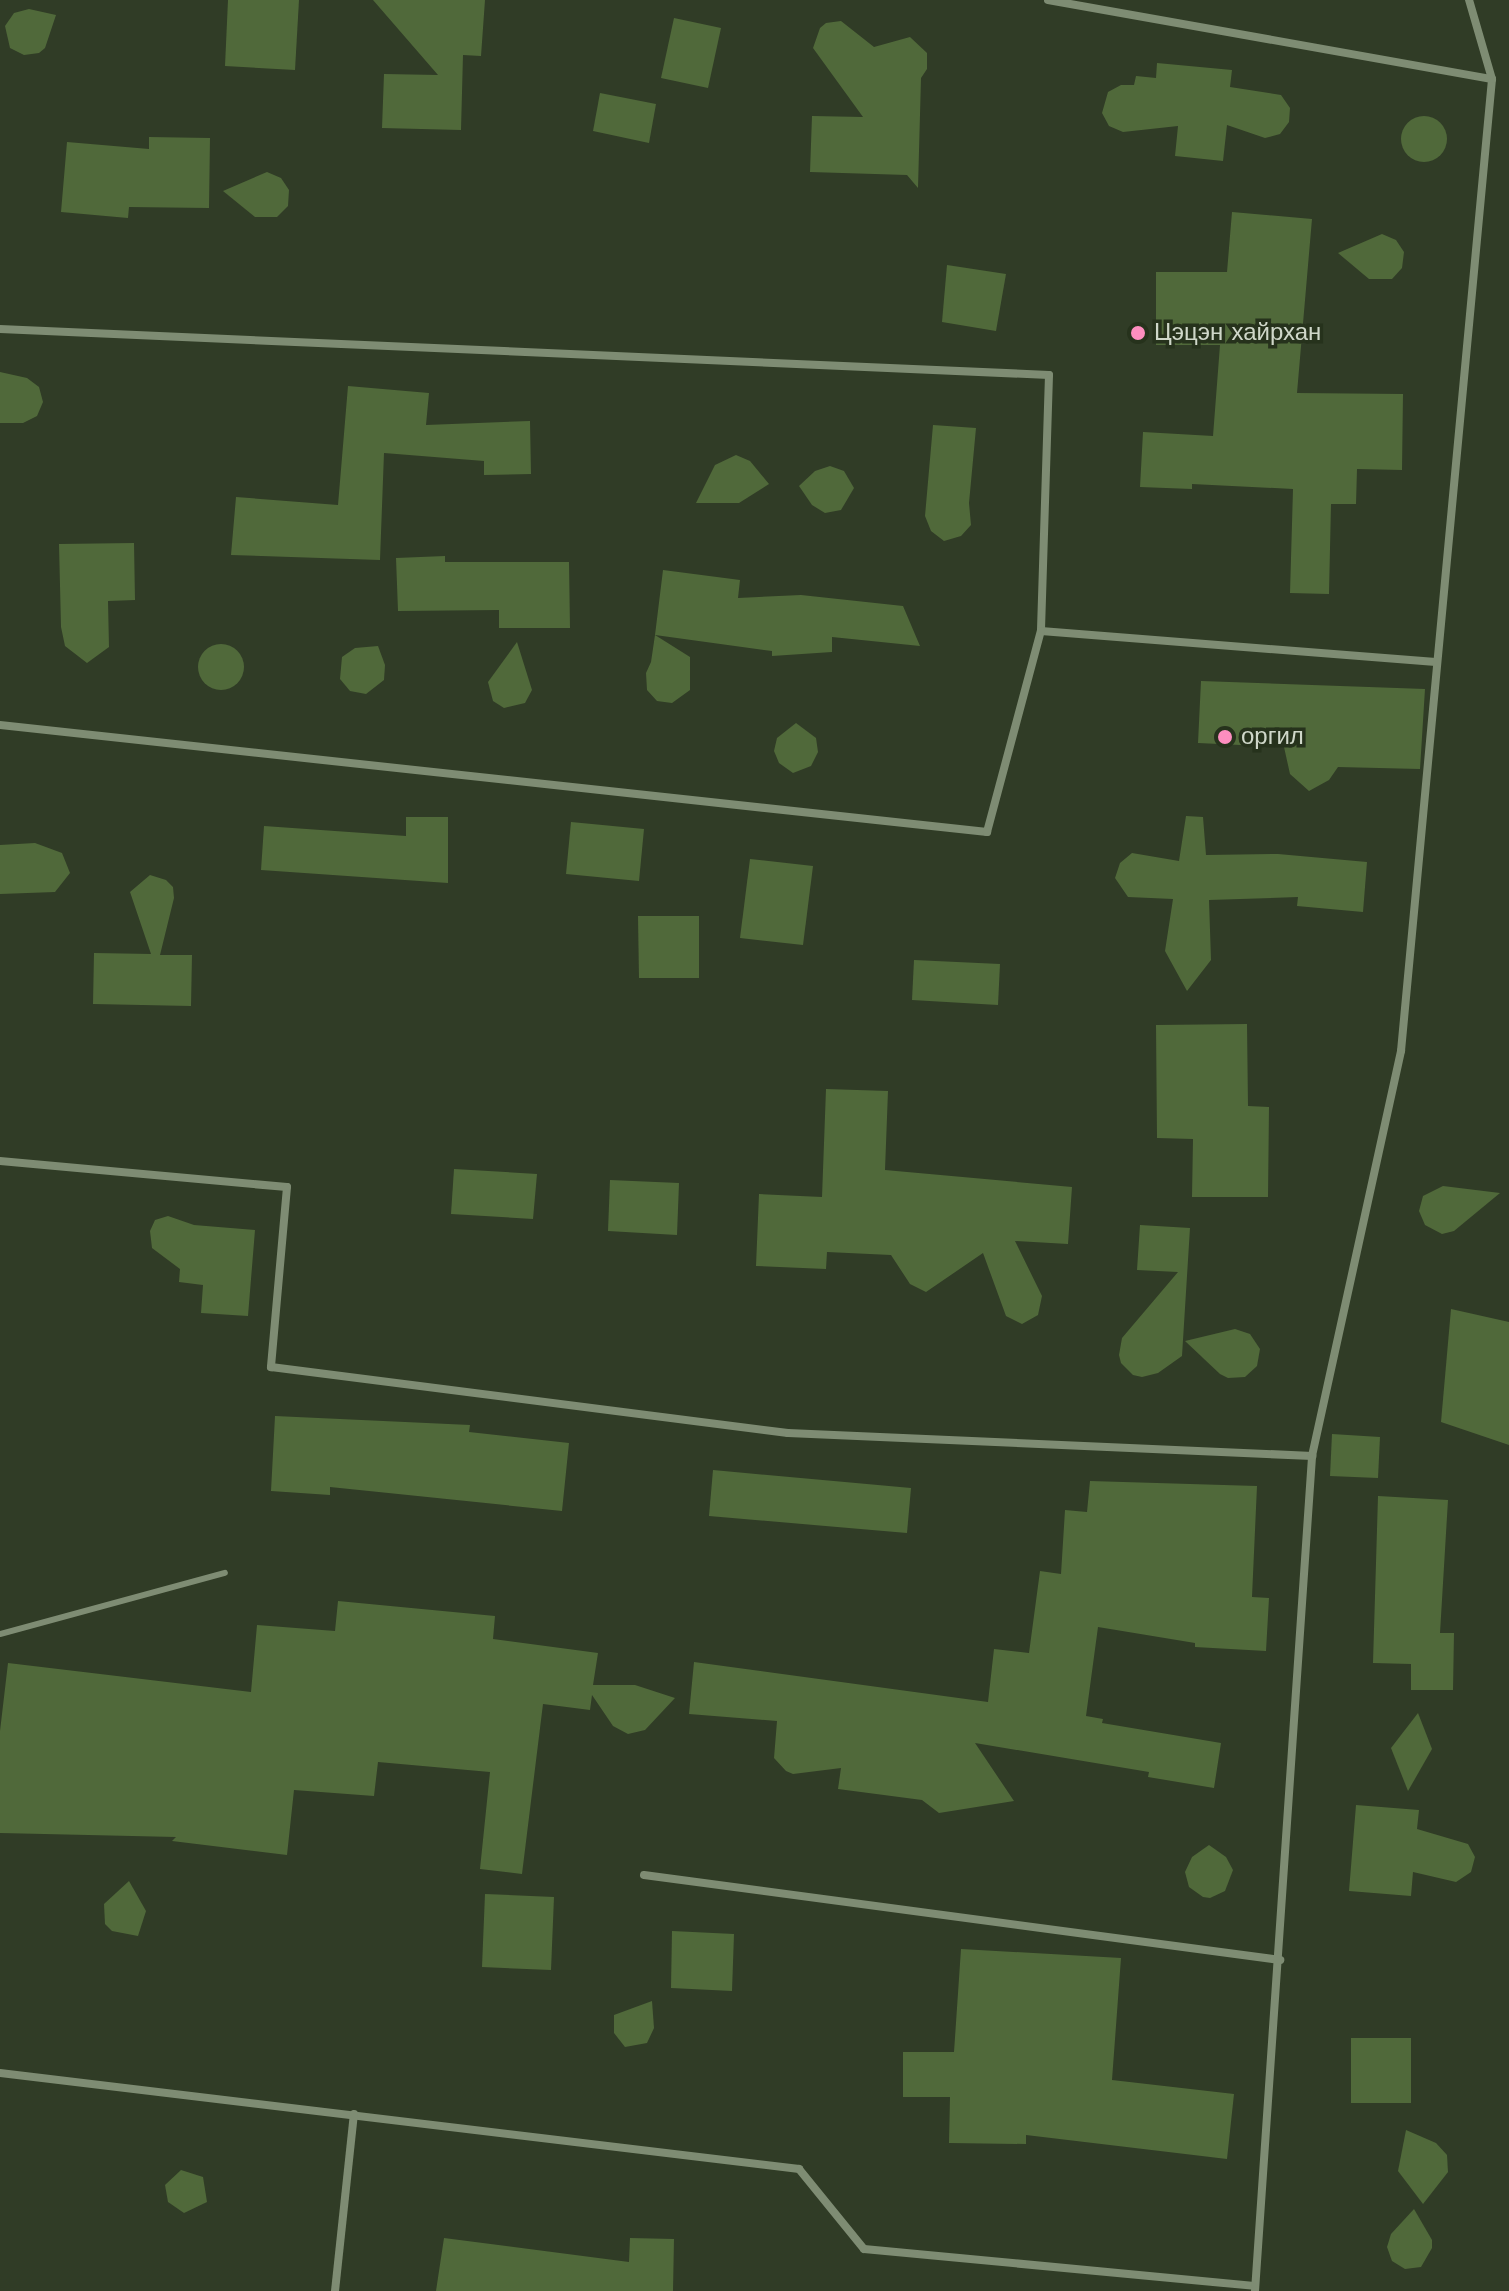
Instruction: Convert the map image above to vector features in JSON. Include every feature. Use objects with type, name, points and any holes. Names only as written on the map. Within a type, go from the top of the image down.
[{"type":"street","points":[[1048,0],[1492,79]]},
{"type":"street","points":[[0,2073],[799,2169],[864,2249],[1254,2288],[1280,1960],[1312,1456],[1401,1051],[1492,79],[1469,0]]},
{"type":"street","points":[[0,329],[1049,375],[1041,631],[987,832],[0,725]]},
{"type":"street","points":[[1041,631],[1436,662]]},
{"type":"street","points":[[0,1161],[287,1187],[271,1367],[788,1433],[1312,1456]]},
{"type":"street","points":[[644,1875],[1280,1960]]},
{"type":"street","points":[[335,2291],[354,2114]]},
{"type":"lane","points":[[0,1634],[225,1573]]},
{"type":"building","points":[[228,0],[299,0],[295,70],[225,66]]},
{"type":"building","points":[[373,0],[485,0],[481,56],[463,55],[461,130],[382,128],[384,74],[438,75]]},
{"type":"building","points":[[29,9],[56,15],[45,48],[39,53],[24,55],[10,48],[5,26],[14,13]]},
{"type":"building","points":[[674,18],[721,28],[708,88],[661,78]]},
{"type":"building","points":[[841,21],[874,47],[910,37],[927,53],[927,69],[921,78],[918,188],[907,175],[810,172],[812,116],[863,117],[813,48],[820,28],[826,23]]},
{"type":"building","points":[[1157,63],[1232,70],[1230,87],[1281,95],[1290,108],[1289,122],[1280,134],[1265,138],[1227,125],[1223,161],[1175,156],[1178,126],[1123,132],[1109,126],[1102,113],[1108,92],[1121,85],[1134,85],[1136,76],[1156,78]]},
{"type":"building","points":[[600,93],[656,104],[649,143],[593,131]]},
{"type":"building","points":[[1424,116],[1441,122],[1447,139],[1441,156],[1424,162],[1407,156],[1401,139],[1407,122]]},
{"type":"building","points":[[149,137],[210,138],[209,208],[129,207],[128,218],[61,212],[67,142],[149,149]]},
{"type":"building","points":[[267,172],[281,178],[289,190],[288,206],[277,217],[255,217],[223,191]]},
{"type":"building","points":[[1232,212],[1312,219],[1297,393],[1403,394],[1402,470],[1357,469],[1356,504],[1331,504],[1329,594],[1290,593],[1293,489],[1192,484],[1192,489],[1140,487],[1143,432],[1213,436],[1220,345],[1156,345],[1156,272],[1227,272]]},
{"type":"building","points":[[1382,234],[1396,240],[1404,252],[1402,268],[1392,279],[1369,279],[1338,253]]},
{"type":"building","points":[[947,265],[1006,274],[996,331],[942,322]]},
{"type":"building","points":[[0,372],[27,378],[39,387],[43,402],[37,416],[23,423],[0,423]]},
{"type":"building","points":[[348,386],[429,393],[426,425],[530,421],[531,474],[484,475],[484,461],[384,453],[380,560],[231,555],[236,497],[338,505]]},
{"type":"building","points":[[933,425],[976,428],[969,503],[971,525],[961,536],[944,541],[931,531],[925,516]]},
{"type":"building","points":[[736,455],[750,461],[769,484],[739,503],[696,503],[715,465]]},
{"type":"building","points":[[830,466],[844,471],[854,488],[841,510],[825,513],[812,505],[799,486],[815,471]]},
{"type":"building","points":[[134,543],[135,600],[108,601],[109,647],[87,663],[65,646],[61,627],[59,544]]},
{"type":"building","points":[[445,556],[445,562],[569,562],[570,628],[499,628],[499,610],[398,611],[396,558]]},
{"type":"building","points":[[663,570],[740,580],[738,598],[801,595],[903,606],[920,646],[832,637],[832,652],[772,656],[772,651],[655,635]]},
{"type":"building","points":[[655,635],[690,657],[690,690],[672,703],[657,701],[647,690],[646,673]]},
{"type":"building","points":[[517,642],[532,690],[525,703],[504,708],[493,701],[488,682]]},
{"type":"building","points":[[221,644],[238,650],[244,667],[238,684],[221,690],[204,684],[198,667],[204,650]]},
{"type":"building","points":[[378,646],[385,665],[384,680],[366,694],[350,691],[340,679],[342,657],[355,648]]},
{"type":"building","points":[[1201,681],[1425,689],[1420,769],[1338,767],[1329,780],[1309,791],[1290,774],[1284,747],[1198,743]]},
{"type":"building","points":[[796,723],[816,738],[818,752],[811,766],[793,773],[779,763],[774,751],[777,738]]},
{"type":"building","points":[[1186,816],[1203,817],[1206,855],[1278,854],[1367,862],[1363,912],[1297,906],[1298,897],[1209,900],[1211,960],[1187,991],[1165,951],[1173,899],[1128,897],[1115,878],[1120,863],[1132,853],[1179,861]]},
{"type":"building","points":[[406,817],[448,817],[448,883],[261,870],[264,826],[406,836]]},
{"type":"building","points":[[571,822],[644,829],[639,881],[566,874]]},
{"type":"building","points":[[35,843],[62,853],[70,873],[55,892],[0,894],[0,845]]},
{"type":"building","points":[[750,859],[813,866],[803,945],[740,938]]},
{"type":"building","points":[[150,875],[166,880],[173,887],[174,898],[160,955],[192,955],[191,1006],[93,1004],[94,953],[151,954],[130,892]]},
{"type":"building","points":[[638,916],[699,916],[699,978],[639,978]]},
{"type":"building","points":[[914,960],[1000,964],[998,1005],[912,1000]]},
{"type":"building","points":[[1247,1024],[1248,1106],[1269,1107],[1268,1197],[1192,1197],[1193,1139],[1157,1138],[1156,1025]]},
{"type":"building","points":[[826,1089],[888,1091],[885,1170],[1072,1187],[1068,1244],[1015,1241],[1042,1296],[1038,1315],[1022,1324],[1006,1316],[983,1253],[926,1292],[910,1284],[891,1255],[827,1252],[826,1269],[756,1266],[759,1194],[822,1197]]},
{"type":"building","points":[[454,1169],[537,1174],[533,1219],[451,1214]]},
{"type":"building","points":[[610,1180],[679,1183],[677,1235],[608,1231]]},
{"type":"building","points":[[1443,1186],[1500,1193],[1454,1231],[1442,1234],[1425,1225],[1419,1211],[1423,1196]]},
{"type":"building","points":[[168,1216],[194,1225],[255,1230],[248,1316],[201,1313],[203,1285],[179,1282],[180,1269],[152,1248],[150,1231],[155,1220]]},
{"type":"building","points":[[1140,1225],[1190,1228],[1182,1356],[1158,1373],[1142,1377],[1133,1375],[1121,1363],[1122,1338],[1178,1272],[1137,1270]]},
{"type":"building","points":[[1451,1309],[1509,1322],[1509,1445],[1441,1422]]},
{"type":"building","points":[[1235,1329],[1250,1334],[1260,1349],[1257,1366],[1245,1377],[1228,1378],[1220,1374],[1185,1341]]},
{"type":"building","points":[[275,1416],[470,1425],[469,1432],[569,1443],[562,1511],[330,1487],[330,1495],[271,1491]]},
{"type":"building","points":[[1332,1434],[1380,1437],[1378,1478],[1330,1476]]},
{"type":"building","points":[[713,1470],[911,1488],[907,1533],[709,1516]]},
{"type":"building","points":[[1090,1481],[1257,1486],[1252,1597],[1269,1598],[1266,1651],[1195,1647],[1195,1643],[1098,1627],[1086,1716],[1103,1719],[1102,1723],[1221,1743],[1214,1788],[1148,1777],[1149,1772],[975,1743],[1014,1801],[939,1813],[922,1800],[838,1789],[841,1768],[793,1774],[786,1771],[774,1758],[777,1721],[689,1714],[694,1662],[988,1702],[994,1649],[1029,1653],[1040,1571],[1061,1574],[1065,1510],[1087,1512]]},
{"type":"building","points":[[1378,1496],[1448,1500],[1440,1633],[1454,1633],[1453,1690],[1411,1690],[1411,1664],[1373,1663]]},
{"type":"building","points":[[338,1601],[495,1616],[493,1639],[598,1653],[593,1685],[635,1685],[675,1698],[645,1730],[628,1734],[613,1726],[592,1695],[590,1710],[543,1704],[522,1874],[480,1869],[490,1772],[378,1762],[374,1796],[294,1790],[287,1855],[172,1841],[176,1837],[0,1833],[0,1731],[8,1663],[251,1692],[257,1625],[335,1631]]},
{"type":"building","points":[[1418,1713],[1432,1749],[1408,1791],[1391,1748]]},
{"type":"building","points":[[1356,1805],[1419,1810],[1417,1829],[1468,1844],[1475,1857],[1471,1872],[1456,1882],[1413,1872],[1411,1896],[1349,1891]]},
{"type":"building","points":[[1209,1845],[1226,1857],[1233,1870],[1225,1891],[1210,1898],[1189,1887],[1185,1872],[1192,1857]]},
{"type":"building","points":[[129,1881],[146,1911],[138,1936],[112,1931],[105,1924],[104,1904]]},
{"type":"building","points":[[485,1894],[554,1897],[551,1970],[482,1967]]},
{"type":"building","points":[[672,1931],[734,1934],[732,1991],[671,1988]]},
{"type":"building","points":[[961,1949],[1121,1958],[1112,2080],[1234,2094],[1227,2159],[1026,2135],[1026,2144],[949,2143],[950,2097],[903,2097],[903,2052],[954,2052]]},
{"type":"building","points":[[652,2001],[654,2028],[647,2043],[625,2047],[614,2033],[614,2015]]},
{"type":"building","points":[[1351,2038],[1411,2038],[1411,2103],[1351,2103]]},
{"type":"building","points":[[1406,2130],[1436,2143],[1447,2155],[1448,2172],[1423,2204],[1398,2171]]},
{"type":"building","points":[[181,2170],[203,2177],[207,2202],[184,2213],[168,2202],[165,2185]]},
{"type":"building","points":[[1414,2209],[1432,2240],[1432,2248],[1421,2267],[1405,2269],[1392,2261],[1387,2247],[1391,2234]]},
{"type":"building","points":[[444,2238],[629,2262],[630,2238],[674,2239],[673,2291],[436,2291]]},
{"type":"place","name":"Цэцэн хайрхан","points":[[1138,333]]},
{"type":"place","name":"оргил","points":[[1225,737]]}]
